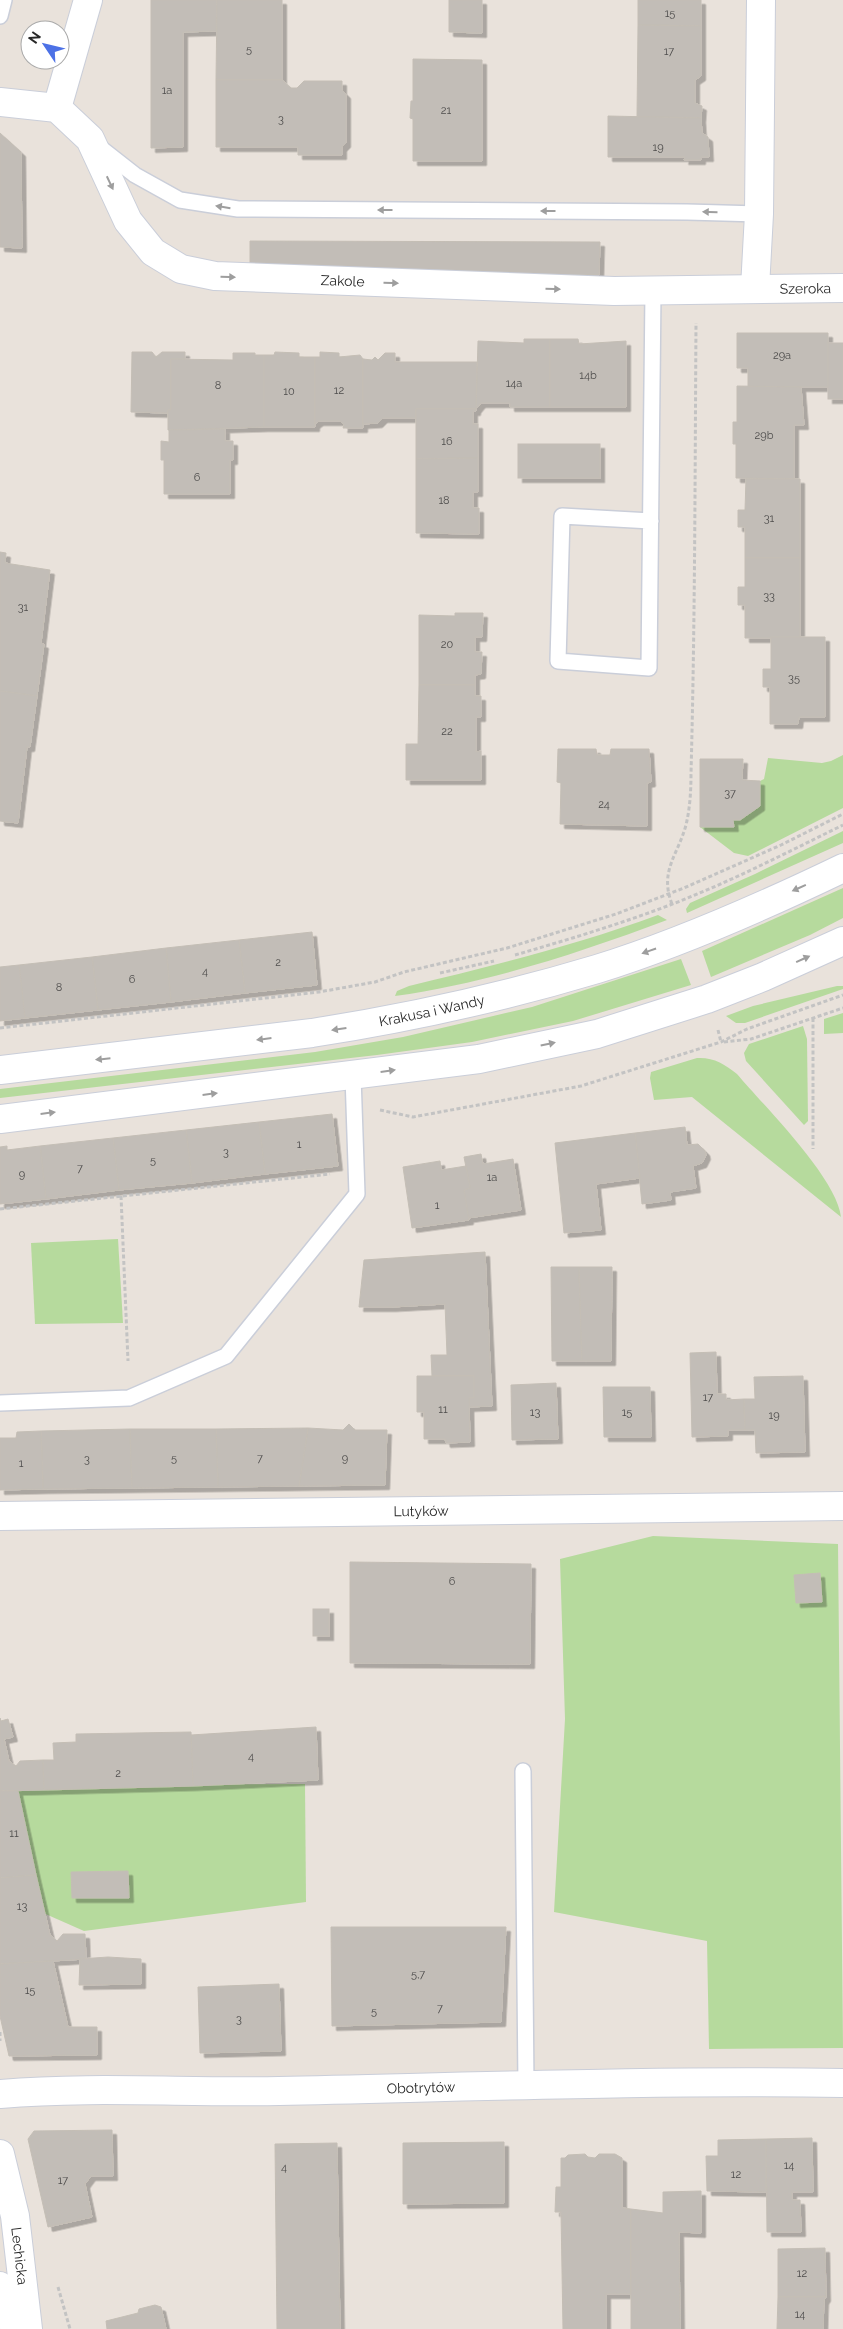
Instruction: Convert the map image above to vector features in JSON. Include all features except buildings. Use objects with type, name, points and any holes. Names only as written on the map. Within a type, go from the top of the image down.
[{"type":"street","points":[[0,102],[57,108],[88,0]]},
{"type":"street","points":[[761,0],[759,214],[762,288]]},
{"type":"street","name":"Zakole","points":[[57,108],[90,139],[128,221],[154,252],[181,270],[215,276],[653,291],[762,288]]},
{"type":"street","name":"Szeroka","points":[[762,288],[843,288]]},
{"type":"street","name":"Krakusa i Wandy","points":[[0,1070],[312,1033],[364,1025],[471,1003],[598,968],[674,942],[843,868]]},
{"type":"street","points":[[0,1119],[479,1059],[597,1034],[708,999],[843,941]]},
{"type":"street","name":"Lutyków","points":[[0,1516],[843,1506]]},
{"type":"street","name":"Obotrytów","points":[[0,2094],[39,2091],[201,2092],[843,2083]]},
{"type":"street","name":"Lechicka","points":[[0,2154],[15,2216],[28,2329]]},
{"type":"street","name":"Lechicka","points":[[0,2286],[15,2329]]},
{"type":"lane","points":[[0,16],[4,0]]},
{"type":"lane","points":[[90,139],[135,175],[180,200],[238,209],[759,214]]},
{"type":"lane","points":[[651,521],[562,516],[558,662],[649,668],[651,521],[653,291]]},
{"type":"lane","points":[[0,1403],[129,1398],[226,1356],[357,1194],[353,1076]]},
{"type":"lane","points":[[523,1771],[526,2086]]},
{"type":"path","points":[[674,909],[668,894],[668,870],[685,828],[690,805],[693,704],[696,315]]},
{"type":"path","points":[[0,1028],[319,992],[375,982],[404,972],[507,948],[563,931],[668,894],[749,860],[843,814]]},
{"type":"path","points":[[510,957],[672,904],[754,869],[843,824]]},
{"type":"path","points":[[436,974],[500,959]]},
{"type":"path","points":[[843,995],[747,1029],[721,1042],[751,1039],[843,1008]]},
{"type":"path","points":[[813,1018],[813,1149]]},
{"type":"path","points":[[0,1209],[356,1171]]},
{"type":"path","points":[[122,1196],[128,1361]]},
{"type":"path","points":[[0,2032],[0,2041]]},
{"type":"green space","points":[[843,755],[843,808],[748,856],[734,853],[700,827],[733,827],[733,820],[759,806],[760,781],[764,779],[768,758],[822,763]]},
{"type":"green space","points":[[843,831],[843,843],[687,913],[686,909],[690,903]]},
{"type":"green space","points":[[843,888],[843,918],[810,935],[711,977],[702,951]]},
{"type":"green space","points":[[658,915],[667,920],[533,966],[464,983],[395,996],[397,991],[409,986],[534,954]]},
{"type":"green space","points":[[681,959],[691,985],[573,1021],[472,1042],[377,1055],[0,1098],[0,1089],[315,1052],[403,1037],[532,1007]]},
{"type":"green space","points":[[843,986],[843,989],[745,1023],[736,1023],[726,1016],[753,1006]]},
{"type":"green space","points":[[843,1013],[843,1033],[824,1034],[824,1019]]},
{"type":"green space","points":[[803,1026],[807,1039],[808,1121],[804,1125],[746,1061],[744,1053],[749,1044]]},
{"type":"green space","points":[[697,1058],[718,1062],[737,1074],[781,1123],[813,1163],[827,1183],[841,1217],[692,1097],[654,1100],[650,1078],[651,1072]]},
{"type":"green space","points":[[118,1239],[123,1323],[35,1324],[31,1243]]},
{"type":"green space","points":[[653,1536],[838,1544],[843,2048],[709,2049],[707,1941],[554,1912],[565,1719],[560,1559]]},
{"type":"green space","points":[[305,1784],[306,1902],[84,1931],[41,1912],[13,1786]]}]
